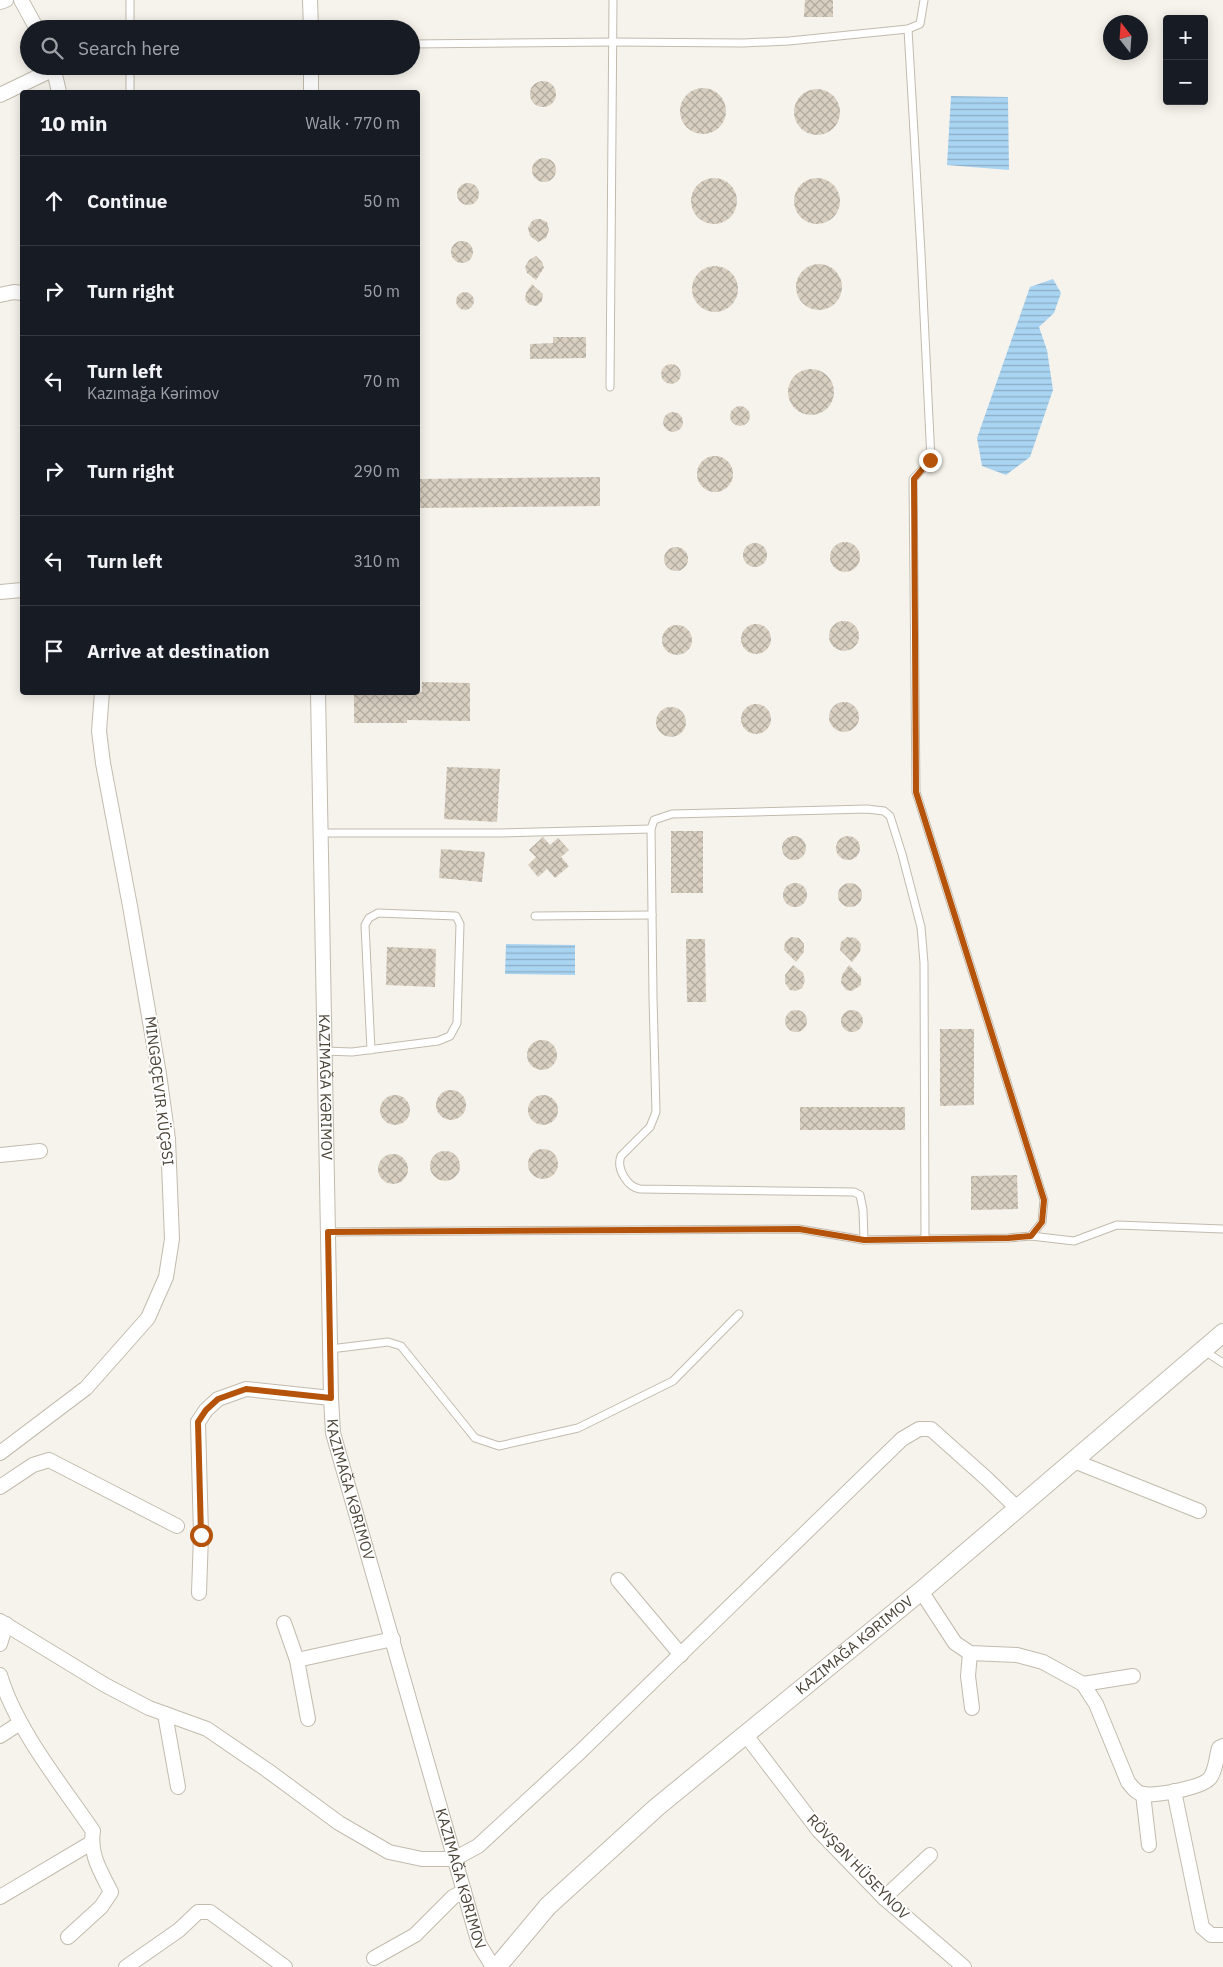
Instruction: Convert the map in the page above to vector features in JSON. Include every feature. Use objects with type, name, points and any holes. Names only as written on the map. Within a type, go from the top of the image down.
[{"type":"street","points":[[0,2],[6,0]]},
{"type":"street","points":[[21,0],[32,20]]},
{"type":"street","points":[[310,0],[311,20]]},
{"type":"street","points":[[0,96],[40,75]]},
{"type":"street","points":[[55,75],[59,90]]},
{"type":"street","points":[[311,75],[311,90]]},
{"type":"street","points":[[0,295],[20,293]]},
{"type":"street","points":[[0,592],[20,590]]},
{"type":"street","name":"MINGƏÇEVIR KÜÇƏSI","points":[[0,1453],[86,1388],[148,1318],[166,1277],[172,1239],[165,1120],[159,1074],[130,906],[103,763],[99,731],[102,695]]},
{"type":"street","points":[[318,695],[333,1433],[478,1944],[495,1967],[548,1906],[656,1807],[921,1591],[1223,1333]]},
{"type":"street","points":[[0,1155],[40,1151]]},
{"type":"street","points":[[199,1593],[201,1535],[198,1422],[206,1410],[218,1399],[246,1389],[331,1398]]},
{"type":"street","points":[[0,1644],[3,1622],[105,1685],[149,1708],[207,1729],[267,1770],[339,1824],[389,1852],[422,1859],[454,1859],[478,1846],[580,1752],[902,1439],[919,1429],[931,1429],[1018,1509]]},
{"type":"street","points":[[0,1436],[12,1444]]},
{"type":"street","points":[[0,1487],[33,1465],[49,1460],[176,1526]]},
{"type":"street","points":[[1074,1461],[1199,1511]]},
{"type":"street","points":[[618,1580],[681,1654]]},
{"type":"street","points":[[921,1591],[955,1643],[970,1653],[1017,1655],[1043,1662],[1083,1684],[1096,1704],[1128,1782],[1136,1792],[1143,1794],[1174,1791],[1204,1784],[1210,1778],[1220,1748],[1223,1746]]},
{"type":"street","points":[[284,1623],[296,1660],[308,1719]]},
{"type":"street","points":[[296,1660],[393,1639]]},
{"type":"street","points":[[970,1653],[968,1676],[972,1708]]},
{"type":"street","points":[[0,1675],[4,1689],[20,1723],[93,1831],[91,1843],[96,1862],[111,1892],[101,1907],[68,1937]]},
{"type":"street","points":[[1083,1684],[1133,1676]]},
{"type":"street","points":[[165,1714],[178,1788]]},
{"type":"street","points":[[0,1736],[20,1723]]},
{"type":"street","name":"RÖVŞƏN HÜSEYNOV","points":[[745,1734],[819,1831],[884,1898],[964,1967]]},
{"type":"street","points":[[1174,1791],[1202,1927],[1211,1935],[1223,1935]]},
{"type":"street","points":[[1143,1794],[1149,1845]]},
{"type":"street","points":[[0,1897],[91,1843]]},
{"type":"street","points":[[884,1898],[930,1855]]},
{"type":"street","points":[[374,1958],[415,1935],[453,1897],[464,1891]]},
{"type":"street","points":[[126,1967],[180,1930],[198,1912],[210,1912],[285,1967]]},
{"type":"lane","points":[[130,0],[130,20]]},
{"type":"lane","points":[[610,387],[613,0]]},
{"type":"lane","points":[[420,44],[743,43],[790,41],[908,29],[920,24],[924,0]]},
{"type":"lane","points":[[908,29],[921,244],[930,460],[914,479],[916,792],[1044,1200],[1042,1222],[1031,1236]]},
{"type":"lane","points":[[130,75],[130,90]]},
{"type":"lane","points":[[864,1240],[863,1210],[860,1195],[854,1192],[640,1189],[633,1188],[628,1184],[618,1162],[621,1156],[650,1127],[656,1112],[651,829],[654,820],[672,814],[867,809],[884,811],[890,816],[921,927],[924,963],[925,1239]]},
{"type":"lane","points":[[321,833],[500,833],[651,829]]},
{"type":"lane","points":[[325,1051],[352,1052],[371,1050],[438,1041],[450,1036],[457,1023],[460,924],[456,916],[378,913],[369,918],[366,925],[371,1050]]},
{"type":"lane","points":[[536,916],[652,915]]},
{"type":"lane","points":[[328,1232],[799,1229],[864,1240],[1031,1236],[1074,1241],[1116,1225],[1223,1229]]},
{"type":"lane","points":[[330,1349],[388,1342],[401,1346],[475,1438],[498,1446],[578,1428],[672,1381],[739,1314]]},
{"type":"lane","points":[[1203,1350],[1223,1363]]},
{"type":"water","points":[[951,96],[1008,97],[1009,170],[947,165]]},
{"type":"water","points":[[1053,279],[1061,293],[1054,313],[1039,327],[1047,350],[1053,390],[1030,457],[1006,475],[982,466],[977,438],[1030,287]]},
{"type":"water","points":[[506,944],[575,945],[575,975],[505,974]]},
{"type":"building","points":[[805,0],[833,0],[833,17],[804,17]]},
{"type":"building","points":[[543,81],[552,85],[556,94],[552,103],[543,107],[534,103],[530,94],[534,85]]},
{"type":"building","points":[[708,88],[720,94],[725,102],[725,120],[720,128],[712,133],[698,134],[686,128],[681,120],[680,106],[686,94],[694,89]]},
{"type":"building","points":[[822,89],[834,95],[839,103],[839,121],[834,129],[826,134],[812,135],[800,129],[795,121],[794,107],[800,95],[808,90]]},
{"type":"building","points":[[544,158],[549,159],[555,165],[555,175],[549,181],[544,182],[539,181],[533,175],[532,170],[533,165],[539,159]]},
{"type":"building","points":[[714,178],[727,182],[733,188],[737,201],[733,214],[727,220],[714,224],[701,220],[695,214],[691,201],[695,188],[701,182]]},
{"type":"building","points":[[817,178],[830,182],[836,188],[840,201],[836,214],[830,220],[817,224],[804,220],[798,214],[794,201],[798,188],[804,182]]},
{"type":"building","points":[[468,183],[476,186],[479,194],[476,202],[468,205],[460,202],[457,194],[460,186]]},
{"type":"building","points":[[536,219],[547,222],[549,230],[546,238],[538,242],[530,236],[528,228],[532,221]]},
{"type":"building","points":[[462,241],[470,244],[473,252],[470,260],[462,263],[454,260],[451,252],[454,244]]},
{"type":"building","points":[[536,256],[542,262],[544,268],[536,280],[527,273],[525,267],[529,260]]},
{"type":"building","points":[[819,264],[832,268],[838,274],[842,287],[838,300],[832,306],[819,310],[806,306],[800,300],[796,287],[800,274],[806,268]]},
{"type":"building","points":[[715,266],[728,270],[734,276],[738,289],[734,302],[728,308],[715,312],[702,308],[696,302],[692,289],[696,276],[702,270]]},
{"type":"building","points":[[532,284],[543,294],[542,301],[537,306],[530,305],[525,300],[526,293]]},
{"type":"building","points":[[465,292],[472,294],[474,301],[472,308],[465,310],[458,308],[456,301],[458,294]]},
{"type":"building","points":[[553,337],[586,337],[586,358],[530,359],[530,344],[553,343]]},
{"type":"building","points":[[671,364],[678,367],[681,374],[678,381],[671,384],[664,381],[661,374],[664,367]]},
{"type":"building","points":[[811,369],[824,373],[830,379],[834,392],[830,405],[824,411],[811,415],[798,411],[792,405],[788,392],[792,379],[798,373]]},
{"type":"building","points":[[740,406],[747,409],[750,416],[747,423],[740,426],[733,423],[730,416],[733,409]]},
{"type":"building","points":[[673,412],[680,415],[683,422],[680,429],[673,432],[666,429],[663,422],[666,415]]},
{"type":"building","points":[[715,456],[722,457],[728,461],[732,467],[732,481],[728,487],[722,491],[715,492],[708,491],[702,487],[698,481],[697,474],[698,467],[702,461],[708,457]]},
{"type":"building","points":[[600,477],[600,506],[420,508],[420,479]]},
{"type":"building","points":[[845,542],[855,547],[860,557],[855,567],[845,572],[835,567],[830,557],[835,547]]},
{"type":"building","points":[[755,543],[764,546],[767,555],[764,564],[755,567],[746,564],[743,555],[746,546]]},
{"type":"building","points":[[676,547],[685,550],[688,559],[685,568],[676,571],[667,568],[664,559],[667,550]]},
{"type":"building","points":[[844,621],[854,626],[859,636],[854,646],[844,651],[834,646],[829,636],[834,626]]},
{"type":"building","points":[[756,624],[766,629],[771,639],[766,649],[756,654],[746,649],[741,639],[746,629]]},
{"type":"building","points":[[677,625],[687,630],[692,640],[687,650],[677,655],[667,650],[662,640],[667,630]]},
{"type":"building","points":[[422,682],[470,683],[470,721],[407,720],[407,723],[354,723],[354,695],[420,695],[420,692],[422,692]]},
{"type":"building","points":[[844,702],[854,707],[859,717],[854,727],[844,732],[834,727],[829,717],[834,707]]},
{"type":"building","points":[[756,704],[766,709],[771,719],[766,729],[756,734],[746,729],[741,719],[746,709]]},
{"type":"building","points":[[671,707],[681,712],[686,722],[681,732],[671,737],[661,732],[656,722],[661,712]]},
{"type":"building","points":[[447,767],[500,769],[497,822],[444,819]]},
{"type":"building","points":[[671,831],[703,831],[703,893],[671,893]]},
{"type":"building","points":[[794,836],[803,839],[806,848],[803,857],[794,860],[785,857],[782,848],[785,839]]},
{"type":"building","points":[[848,836],[857,839],[860,848],[857,857],[848,860],[839,857],[836,848],[839,839]]},
{"type":"building","points":[[543,837],[550,845],[558,838],[569,850],[561,857],[569,866],[555,878],[547,869],[538,877],[528,865],[536,857],[529,850]]},
{"type":"building","points":[[441,849],[485,852],[482,882],[439,878]]},
{"type":"building","points":[[795,883],[804,886],[807,895],[804,904],[795,907],[786,904],[783,895],[786,886]]},
{"type":"building","points":[[850,883],[859,886],[862,895],[859,904],[850,907],[841,904],[838,895],[841,886]]},
{"type":"building","points":[[791,937],[799,938],[804,944],[804,952],[796,962],[784,950],[785,942]]},
{"type":"building","points":[[847,937],[856,938],[861,944],[860,952],[852,962],[840,950],[841,942]]},
{"type":"building","points":[[686,939],[705,939],[706,1002],[687,1002]]},
{"type":"building","points":[[387,947],[436,949],[435,987],[386,985]]},
{"type":"building","points":[[793,965],[803,973],[805,981],[802,988],[796,991],[790,990],[785,983],[785,975]]},
{"type":"building","points":[[849,965],[861,977],[861,985],[852,991],[846,990],[841,983],[842,975]]},
{"type":"building","points":[[796,1010],[806,1017],[807,1021],[800,1031],[796,1032],[786,1025],[785,1021],[792,1011]]},
{"type":"building","points":[[852,1010],[862,1017],[863,1021],[856,1031],[852,1032],[842,1025],[841,1021],[848,1011]]},
{"type":"building","points":[[940,1029],[974,1029],[974,1105],[940,1106]]},
{"type":"building","points":[[542,1040],[548,1041],[556,1049],[556,1061],[548,1069],[542,1070],[536,1069],[528,1061],[527,1055],[528,1049],[536,1041]]},
{"type":"building","points":[[451,1090],[457,1091],[465,1099],[465,1111],[457,1119],[451,1120],[445,1119],[437,1111],[436,1105],[437,1099],[445,1091]]},
{"type":"building","points":[[395,1095],[401,1096],[409,1104],[409,1116],[401,1124],[395,1125],[389,1124],[381,1116],[380,1110],[381,1104],[389,1096]]},
{"type":"building","points":[[543,1095],[549,1096],[557,1104],[557,1116],[549,1124],[543,1125],[537,1124],[529,1116],[528,1110],[529,1104],[537,1096]]},
{"type":"building","points":[[800,1107],[905,1107],[905,1130],[800,1130]]},
{"type":"building","points":[[543,1149],[549,1150],[557,1158],[557,1170],[549,1178],[543,1179],[537,1178],[529,1170],[528,1164],[529,1158],[537,1150]]},
{"type":"building","points":[[445,1151],[451,1152],[459,1160],[459,1172],[451,1180],[445,1181],[439,1180],[431,1172],[430,1166],[431,1160],[439,1152]]},
{"type":"building","points":[[393,1154],[399,1155],[407,1163],[407,1175],[399,1183],[393,1184],[387,1183],[379,1175],[378,1169],[379,1163],[387,1155]]},
{"type":"building","points":[[1017,1175],[1018,1209],[971,1210],[971,1176]]},
{"type":"route","points":[[201,1535],[198,1422],[206,1410],[218,1399],[246,1389],[331,1398],[328,1232],[799,1229],[864,1240],[1008,1238],[1031,1236],[1042,1222],[1044,1200],[916,792],[914,479],[930,460]]}]
